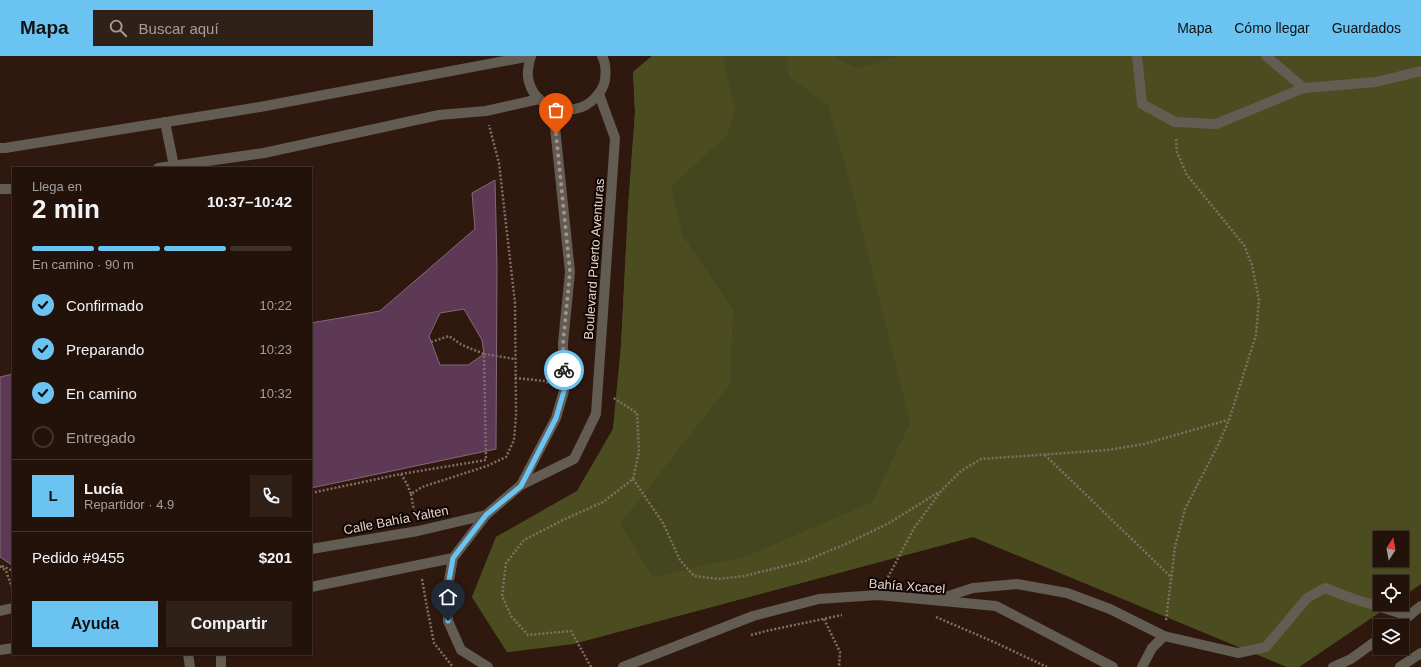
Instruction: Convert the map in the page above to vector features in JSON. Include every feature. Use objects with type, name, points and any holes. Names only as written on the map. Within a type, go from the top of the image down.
[{"type":"street","points":[[0,148],[260,107],[531,56],[528,67],[528,79],[538,99],[553,108],[566,111],[578,109],[590,104],[599,94],[604,84],[606,57]]},
{"type":"street","points":[[1137,56],[1142,104],[1175,122],[1216,124],[1304,88],[1376,82],[1421,71]]},
{"type":"street","points":[[1266,56],[1304,88]]},
{"type":"street","name":"Boulevard Puerto Aventuras","points":[[521,486],[574,459],[596,414],[615,138],[599,94]]},
{"type":"street","points":[[166,167],[264,153],[439,115],[486,111],[538,99]]},
{"type":"street","points":[[488,667],[461,650],[448,621],[448,586],[453,558],[486,515],[521,486],[556,418],[564,391],[563,343],[570,272],[553,108]]},
{"type":"street","points":[[165,122],[174,166]]},
{"type":"street","points":[[0,189],[12,189]]},
{"type":"street","name":"Calle Bahía Yalten","points":[[312,549],[418,531],[486,515]]},
{"type":"street","points":[[312,587],[453,558]]},
{"type":"street","points":[[936,600],[974,588],[1017,584],[1067,593],[1110,609],[1164,636],[1238,653],[1266,647],[1307,598],[1325,588],[1409,616]]},
{"type":"street","name":"Bahía Xcacel","points":[[623,667],[753,616],[819,599],[878,595],[996,606],[1113,667]]},
{"type":"street","points":[[1405,619],[1421,606]]},
{"type":"street","points":[[0,610],[12,608]]},
{"type":"street","points":[[1142,667],[1152,648],[1164,636]]},
{"type":"street","points":[[1333,667],[1351,659],[1373,643]]},
{"type":"street","points":[[0,650],[12,648]]},
{"type":"street","points":[[1400,667],[1421,654]]},
{"type":"street","points":[[188,655],[190,667]]},
{"type":"street","points":[[221,655],[221,667]]},
{"type":"path","points":[[411,494],[422,487],[487,466],[506,456],[514,440],[516,415],[515,303],[499,162],[486,111]]},
{"type":"path","points":[[1164,636],[1175,547],[1185,509],[1219,443],[1229,420],[1256,335],[1259,300],[1252,265],[1244,246],[1187,175],[1176,152],[1175,122]]},
{"type":"path","points":[[431,342],[449,336],[462,346],[484,354],[515,359]]},
{"type":"path","points":[[312,493],[401,474],[486,460],[484,354]]},
{"type":"path","points":[[515,378],[545,381],[564,391]]},
{"type":"path","points":[[591,667],[570,631],[528,635],[511,616],[502,596],[506,563],[524,540],[603,502],[633,478],[639,452],[637,413],[611,396],[598,397]]},
{"type":"path","points":[[878,595],[914,528],[941,491],[961,471],[981,459],[1108,450],[1144,444],[1229,420]]},
{"type":"path","points":[[1045,455],[1171,577]]},
{"type":"path","points":[[401,474],[411,494],[418,531]]},
{"type":"path","points":[[633,478],[663,523],[680,560],[694,576],[719,579],[744,576],[805,561],[846,544],[889,523],[941,491]]},
{"type":"path","points":[[0,565],[12,571]]},
{"type":"path","points":[[0,565],[6,571],[12,587]]},
{"type":"path","points":[[420,565],[434,643],[453,667]]},
{"type":"path","points":[[751,636],[766,631],[843,614]]},
{"type":"path","points":[[932,615],[1047,667]]},
{"type":"path","points":[[824,618],[840,652],[839,667]]},
{"type":"green space","points":[[652,56],[948,56],[1291,262],[1400,531],[1373,531],[1373,567],[1409,567],[1409,554],[1421,584],[1409,592],[1409,575],[1373,575],[1373,611],[1382,611],[1299,667],[1287,667],[973,537],[573,644],[507,652],[472,597],[496,537],[577,491],[613,429],[621,346],[628,208],[635,112],[633,72]]},
{"type":"shaded area","points":[[652,56],[723,56],[735,110],[728,134],[671,187],[683,236],[733,310],[730,384],[620,524],[653,577],[747,556],[872,502],[910,423],[855,201],[828,105],[789,77],[787,56],[833,56],[858,69],[898,56],[1421,56],[1421,584],[1409,592],[1409,575],[1373,575],[1373,611],[1382,611],[1299,667],[1287,667],[973,537],[573,644],[507,652],[472,597],[496,537],[577,491],[613,429],[621,346],[628,208],[635,112],[633,72]]},
{"type":"shaded area","points":[[495,180],[497,265],[496,449],[312,488],[312,323],[380,311],[475,229],[472,193]],"holes":[[[464,309],[482,340],[484,354],[468,365],[440,365],[429,336],[440,313]]]},
{"type":"shaded area","points":[[12,374],[12,565],[0,557],[0,377]]},
{"type":"way so far","points":[[556,134],[570,272],[563,343],[564,370]]},
{"type":"route","points":[[448,621],[448,586],[453,558],[486,515],[521,486],[556,418],[564,391],[564,370]]}]
